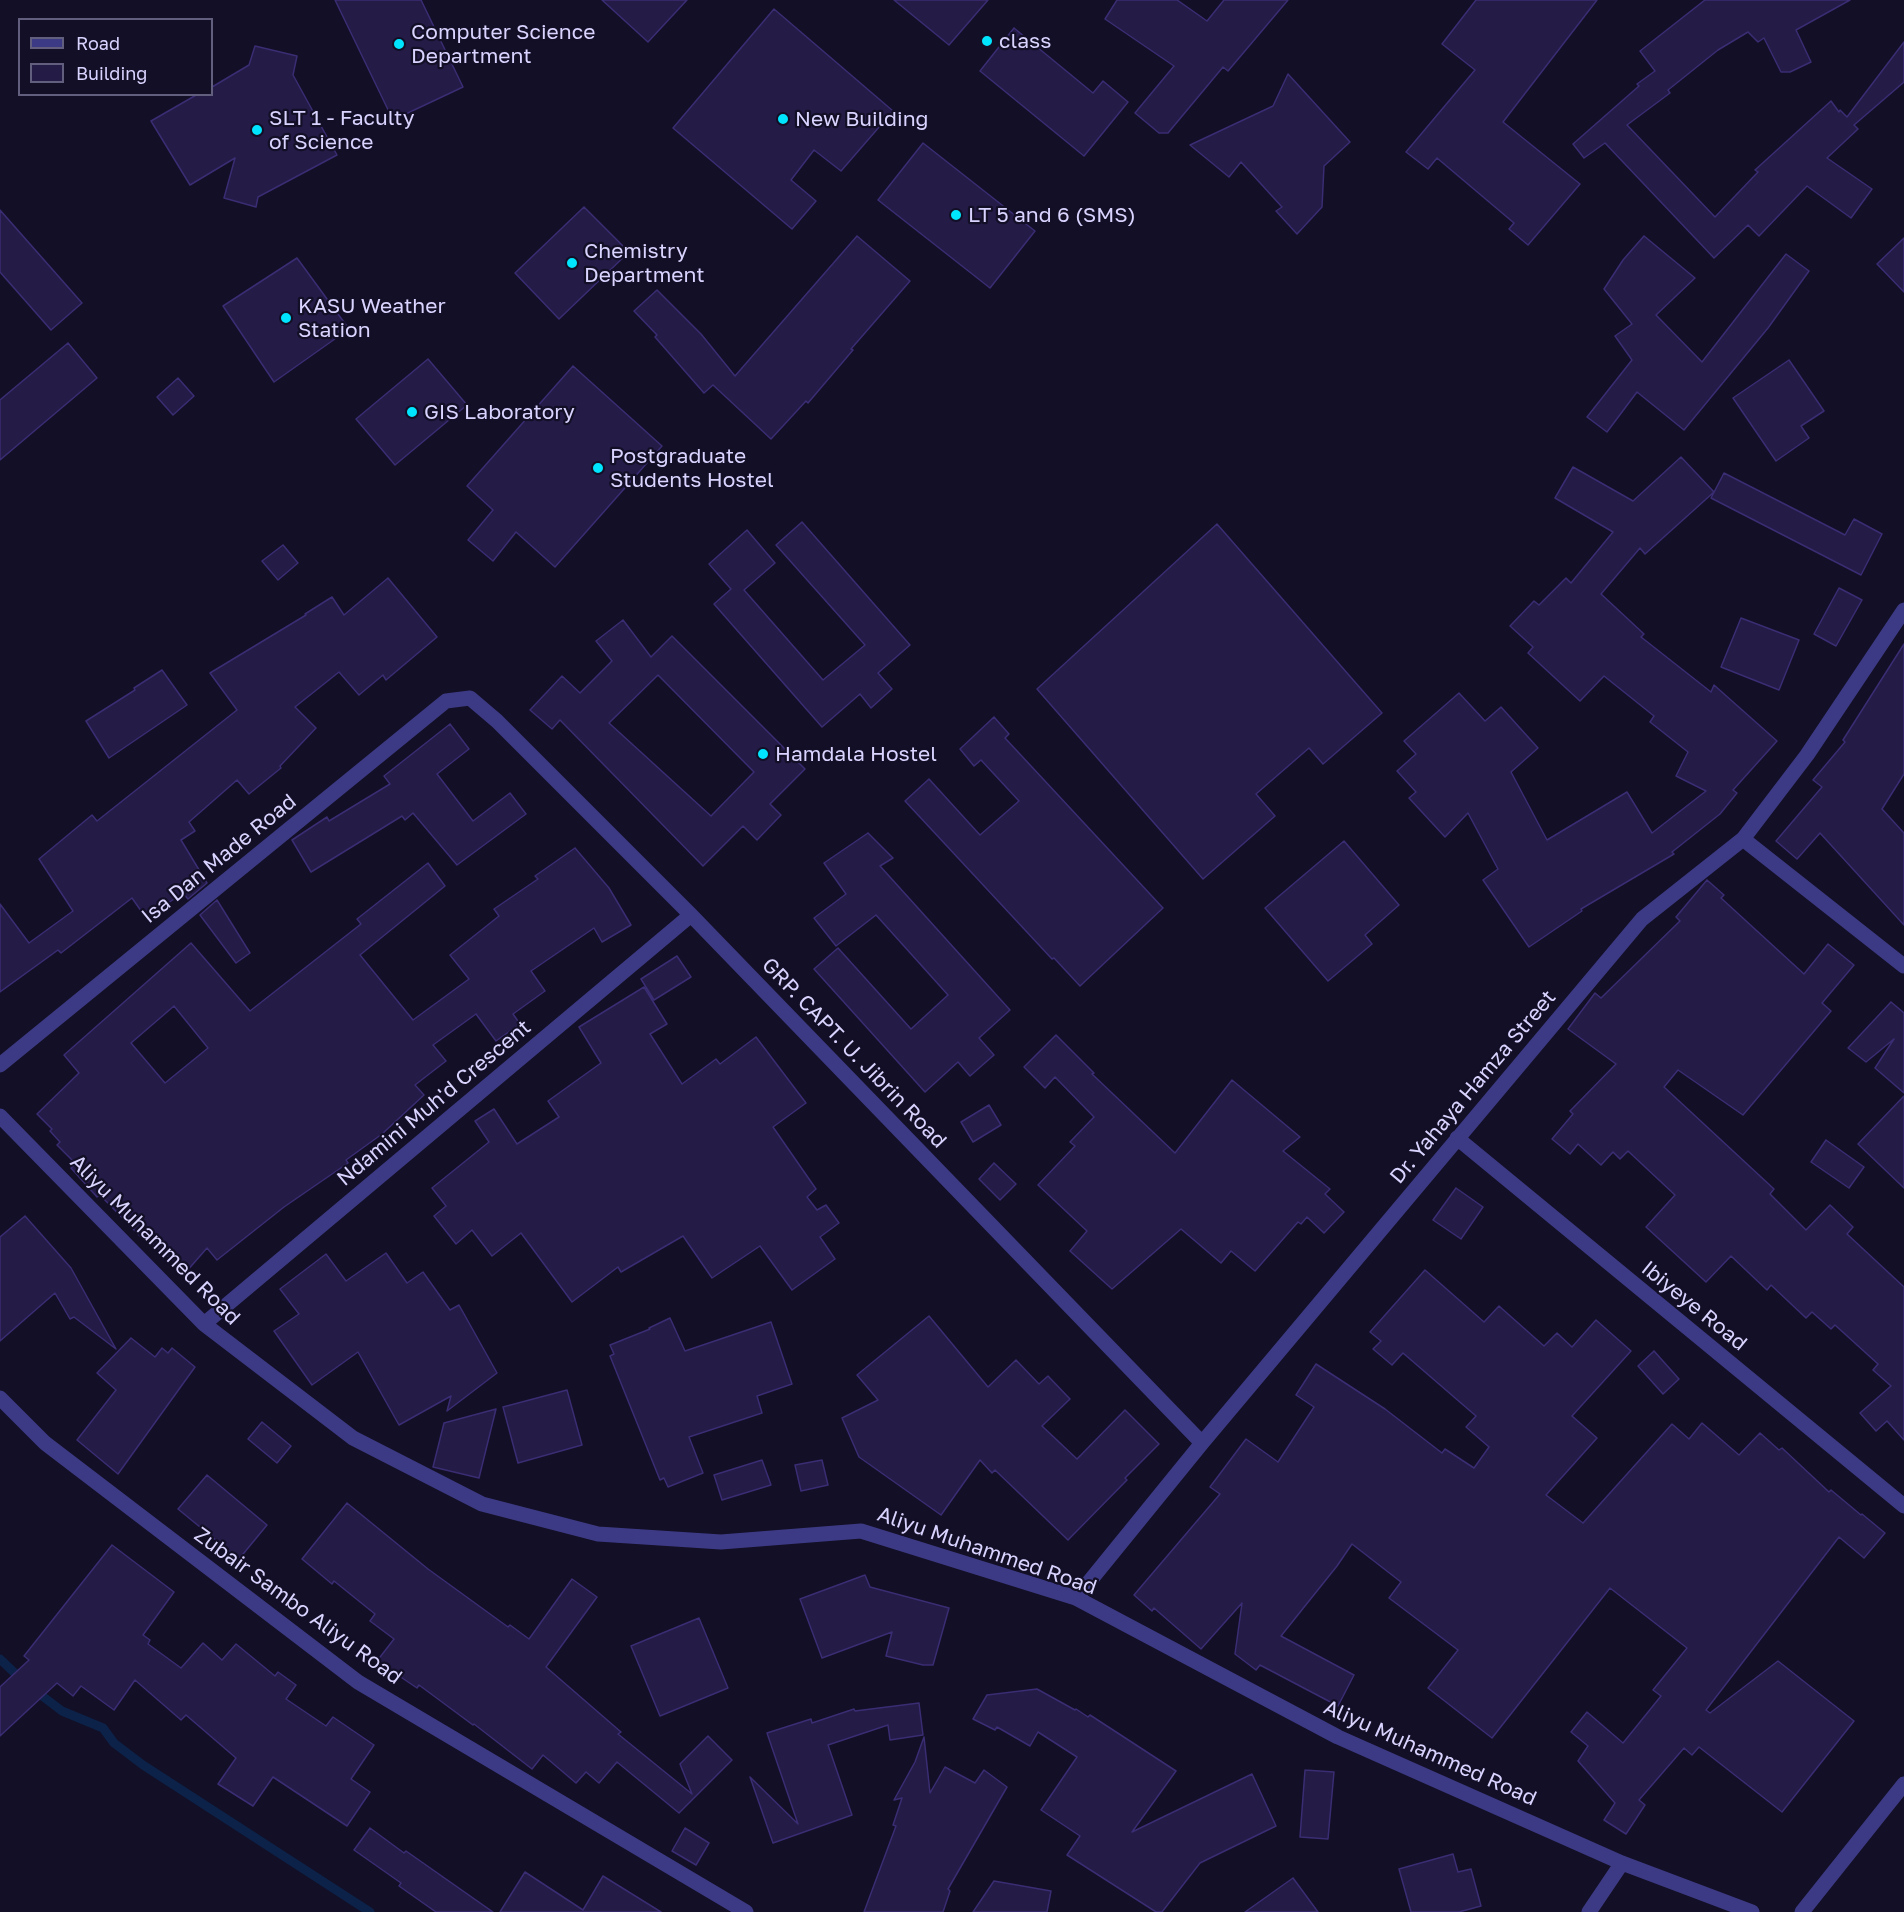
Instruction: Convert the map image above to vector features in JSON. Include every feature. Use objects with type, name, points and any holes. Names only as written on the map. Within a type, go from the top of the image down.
[{"type":"street","name":"Dr. Yahaya Hamza Street","points":[[1076,1598],[1202,1443],[1642,919],[1743,838],[1808,755],[1904,610]]},
{"type":"street","name":"GRP. CAPT. U. Jibrin Road","points":[[470,698],[497,721],[691,915],[1202,1443]]},
{"type":"street","name":"Isa Dan Made Road","points":[[0,1065],[446,701],[470,698]]},
{"type":"street","points":[[1743,838],[1904,966]]},
{"type":"street","name":"Ndamini Muh'd Crescent","points":[[204,1324],[691,915]]},
{"type":"street","name":"Aliyu Muhammed Road","points":[[0,1116],[204,1324],[353,1438],[482,1504],[598,1534],[721,1542],[861,1531],[1076,1598],[1338,1737],[1622,1863],[1752,1912]]},
{"type":"street","name":"Ibiyeye Road","points":[[1457,1138],[1904,1506]]},
{"type":"street","name":"Zubair Sambo Aliyu Road","points":[[0,1398],[45,1443],[358,1682],[747,1912]]},
{"type":"street","points":[[1802,1912],[1904,1784]]},
{"type":"street","points":[[1589,1912],[1622,1863]]},
{"type":"building","name":"Computer Science Department","points":[[335,0],[421,0],[463,87],[393,120]]},
{"type":"building","points":[[602,0],[687,0],[648,42]]},
{"type":"building","points":[[894,0],[988,0],[949,45]]},
{"type":"building","points":[[1117,0],[1177,0],[1207,21],[1224,0],[1288,0],[1228,71],[1223,67],[1168,133],[1159,133],[1135,113],[1174,66],[1105,19]]},
{"type":"building","points":[[1476,0],[1597,0],[1503,122],[1580,184],[1528,245],[1509,229],[1514,223],[1437,158],[1428,169],[1406,152],[1475,70],[1442,44]]},
{"type":"building","points":[[1705,0],[1850,0],[1796,30],[1811,62],[1790,72],[1781,72],[1764,38],[1758,42],[1748,32],[1718,50],[1668,90],[1670,93],[1627,125],[1715,217],[1758,172],[1755,170],[1831,101],[1839,112],[1840,110],[1847,117],[1904,42],[1904,82],[1854,125],[1858,129],[1827,158],[1872,189],[1851,218],[1807,186],[1759,236],[1748,225],[1714,258],[1605,143],[1584,158],[1573,144],[1639,86],[1637,84],[1655,71],[1640,51]]},
{"type":"building","name":"New Building","points":[[774,9],[893,111],[841,171],[814,150],[791,180],[816,201],[792,229],[673,128]]},
{"type":"building","name":"class","points":[[1014,28],[1093,93],[1103,81],[1128,102],[1084,156],[980,71]]},
{"type":"building","name":"SLT 1 - Faculty of Science","points":[[255,46],[297,56],[293,75],[337,155],[258,197],[256,207],[224,198],[235,158],[190,185],[151,121],[195,96],[213,96],[213,86],[249,65]]},
{"type":"building","points":[[1288,74],[1350,142],[1324,166],[1322,207],[1297,234],[1276,211],[1282,207],[1241,162],[1229,177],[1190,145],[1273,106]]},
{"type":"building","name":"LT 5 and 6 (SMS)","points":[[923,143],[1035,231],[990,288],[878,200]]},
{"type":"building","name":"Chemistry Department","points":[[584,207],[629,252],[559,319],[515,273]]},
{"type":"building","points":[[0,210],[82,303],[51,330],[0,272]]},
{"type":"building","points":[[857,236],[910,281],[808,403],[806,401],[771,439],[713,385],[704,393],[655,337],[657,335],[634,311],[657,290],[701,334],[735,376]]},
{"type":"building","points":[[1644,236],[1695,278],[1656,315],[1702,362],[1786,254],[1809,271],[1768,328],[1684,430],[1637,392],[1607,432],[1587,417],[1632,360],[1615,336],[1632,324],[1604,289],[1623,260]]},
{"type":"building","points":[[1904,238],[1904,292],[1877,264]]},
{"type":"building","name":"KASU Weather Station","points":[[297,258],[349,329],[274,382],[223,306]]},
{"type":"building","points":[[68,343],[97,378],[0,460],[0,400]]},
{"type":"building","name":"GIS Laboratory","points":[[428,359],[467,405],[395,465],[356,419]]},
{"type":"building","points":[[1789,360],[1824,411],[1801,426],[1809,438],[1776,461],[1733,398]]},
{"type":"building","name":"Postgraduate Students Hostel","points":[[573,366],[662,446],[555,567],[516,532],[493,561],[468,540],[493,510],[467,486]]},
{"type":"building","points":[[178,378],[194,396],[173,415],[157,397]]},
{"type":"building","points":[[1681,457],[1714,492],[1645,554],[1640,548],[1601,594],[1644,634],[1641,637],[1711,692],[1714,685],[1777,741],[1733,790],[1737,793],[1720,814],[1672,852],[1674,854],[1581,909],[1582,911],[1529,947],[1483,880],[1498,869],[1468,813],[1445,837],[1409,798],[1416,792],[1397,771],[1416,754],[1404,741],[1459,693],[1485,721],[1501,707],[1538,748],[1511,772],[1547,840],[1627,792],[1652,833],[1706,791],[1676,776],[1688,752],[1650,722],[1654,716],[1604,676],[1580,701],[1528,653],[1533,647],[1510,626],[1534,601],[1539,605],[1566,578],[1571,583],[1613,532],[1555,498],[1573,467],[1633,501]]},
{"type":"building","points":[[1724,473],[1845,535],[1854,519],[1882,534],[1861,575],[1711,498]]},
{"type":"building","points":[[802,522],[910,645],[878,673],[892,689],[871,708],[860,694],[822,727],[714,604],[731,589],[709,564],[747,530],[775,563],[744,590],[823,680],[865,645],[776,545]]},
{"type":"building","points":[[1217,524],[1382,713],[1323,764],[1309,748],[1256,794],[1275,816],[1203,879],[1037,689]]},
{"type":"building","points":[[283,545],[298,563],[278,580],[262,561]]},
{"type":"building","points":[[388,578],[437,637],[386,680],[383,675],[359,695],[339,672],[295,707],[316,728],[280,766],[281,768],[249,794],[237,780],[189,822],[195,831],[181,840],[207,883],[188,899],[183,893],[146,918],[132,898],[61,953],[58,950],[0,992],[0,904],[29,943],[73,911],[39,859],[92,815],[97,821],[237,710],[210,673],[332,597],[344,615]]},
{"type":"building","points":[[1839,588],[1862,600],[1836,646],[1814,634]]},
{"type":"building","points":[[1741,618],[1799,640],[1779,690],[1721,667]]},
{"type":"building","name":"Hamdala Hostel","points":[[623,620],[651,657],[672,636],[805,769],[770,804],[781,815],[757,840],[743,826],[703,866],[560,720],[552,729],[530,710],[562,676],[580,693],[612,661],[596,641]],"holes":[[[658,675],[754,772],[711,816],[609,723]]]},
{"type":"building","points":[[1904,644],[1904,774],[1882,809],[1904,833],[1904,925],[1820,833],[1797,859],[1776,841],[1822,787],[1813,780],[1845,742],[1843,740]]},
{"type":"building","points":[[162,670],[187,705],[109,758],[86,721]]},
{"type":"building","points":[[994,717],[1009,734],[1005,738],[1163,908],[1080,986],[905,801],[929,779],[980,835],[1019,801],[981,760],[974,766],[960,749]]},
{"type":"building","points":[[450,724],[469,749],[437,774],[473,821],[510,793],[526,814],[457,865],[413,813],[405,820],[402,816],[311,872],[292,840],[327,817],[329,821],[390,784],[384,776]]},
{"type":"building","points":[[868,833],[893,858],[880,866],[1010,1010],[979,1038],[994,1055],[970,1076],[958,1062],[925,1092],[814,969],[838,948],[911,1029],[948,995],[876,915],[836,946],[814,918],[846,894],[824,863]]},
{"type":"building","points":[[1344,841],[1399,905],[1365,935],[1372,944],[1328,981],[1265,908]]},
{"type":"building","points":[[575,848],[609,888],[631,925],[602,942],[594,928],[531,971],[545,991],[513,1014],[520,1024],[496,1041],[476,1014],[433,1045],[446,1061],[415,1085],[424,1095],[382,1134],[346,1160],[348,1163],[284,1207],[217,1260],[207,1248],[186,1272],[143,1235],[141,1237],[100,1195],[97,1197],[71,1168],[76,1164],[57,1145],[60,1142],[50,1131],[52,1129],[37,1114],[79,1073],[64,1055],[191,943],[250,1011],[361,924],[357,919],[428,863],[445,886],[360,955],[413,1020],[469,979],[450,955],[499,916],[494,909],[538,879],[535,876]],"holes":[[[174,1006],[208,1048],[165,1083],[131,1043]]]},
{"type":"building","points":[[1707,880],[1724,895],[1721,898],[1804,974],[1828,944],[1854,965],[1822,1003],[1831,1011],[1743,1115],[1678,1070],[1664,1087],[1774,1189],[1770,1194],[1806,1230],[1830,1205],[1853,1227],[1847,1234],[1904,1287],[1904,1440],[1887,1421],[1876,1431],[1860,1413],[1891,1386],[1873,1370],[1878,1364],[1835,1325],[1831,1329],[1812,1312],[1806,1318],[1771,1285],[1767,1290],[1731,1256],[1706,1282],[1646,1227],[1675,1195],[1628,1151],[1620,1159],[1613,1152],[1601,1165],[1578,1144],[1570,1154],[1552,1139],[1573,1114],[1570,1111],[1616,1064],[1568,1029],[1595,993],[1601,998],[1680,921],[1676,917]]},
{"type":"building","points":[[217,900],[250,953],[236,963],[200,915]]},
{"type":"building","points":[[677,956],[691,977],[654,1000],[641,979]]},
{"type":"building","points":[[644,987],[667,1024],[650,1034],[682,1084],[716,1059],[720,1064],[756,1037],[806,1103],[773,1127],[816,1189],[807,1197],[817,1210],[826,1205],[839,1223],[820,1237],[835,1259],[792,1290],[760,1246],[712,1278],[683,1236],[621,1272],[618,1267],[572,1302],[521,1233],[492,1256],[472,1230],[456,1244],[434,1216],[446,1206],[432,1188],[489,1142],[475,1121],[494,1109],[517,1144],[559,1117],[548,1101],[601,1063],[579,1027]]},
{"type":"building","points":[[1891,1002],[1904,1013],[1904,1093],[1875,1068],[1894,1039],[1866,1062],[1848,1048]]},
{"type":"building","points":[[1056,1035],[1094,1073],[1092,1074],[1175,1153],[1232,1080],[1300,1137],[1283,1151],[1330,1189],[1325,1194],[1344,1212],[1324,1233],[1307,1217],[1301,1224],[1298,1222],[1255,1271],[1231,1251],[1221,1263],[1181,1229],[1112,1289],[1070,1251],[1087,1231],[1038,1185],[1075,1146],[1070,1142],[1094,1117],[1055,1077],[1045,1088],[1024,1067]]},
{"type":"building","points":[[1904,1096],[1904,1188],[1858,1144]]},
{"type":"building","points":[[989,1105],[1001,1125],[973,1142],[961,1122]]},
{"type":"building","points":[[1826,1140],[1864,1167],[1849,1188],[1811,1162]]},
{"type":"building","points":[[994,1163],[1016,1184],[1000,1200],[979,1179]]},
{"type":"building","points":[[1456,1188],[1483,1207],[1461,1239],[1433,1220]]},
{"type":"building","points":[[25,1216],[71,1268],[116,1349],[74,1317],[70,1319],[55,1293],[0,1341],[0,1237]]},
{"type":"building","points":[[386,1253],[407,1283],[423,1272],[450,1310],[459,1305],[497,1373],[447,1411],[451,1396],[399,1425],[358,1352],[312,1385],[274,1331],[299,1314],[280,1289],[326,1254],[346,1281]]},
{"type":"building","points":[[1425,1270],[1484,1322],[1499,1306],[1544,1346],[1557,1333],[1572,1347],[1596,1320],[1631,1351],[1572,1416],[1597,1438],[1546,1495],[1583,1523],[1672,1424],[1689,1439],[1702,1423],[1739,1455],[1760,1433],[1779,1450],[1782,1448],[1829,1492],[1831,1490],[1885,1533],[1864,1558],[1839,1537],[1706,1710],[1710,1713],[1778,1661],[1854,1721],[1782,1812],[1699,1747],[1692,1755],[1684,1748],[1639,1800],[1645,1805],[1626,1834],[1604,1820],[1615,1803],[1578,1761],[1588,1746],[1571,1732],[1587,1712],[1623,1743],[1661,1696],[1653,1690],[1687,1648],[1610,1588],[1492,1738],[1428,1688],[1458,1650],[1389,1598],[1401,1582],[1352,1544],[1281,1636],[1354,1675],[1338,1706],[1260,1665],[1256,1670],[1235,1654],[1242,1603],[1201,1649],[1154,1608],[1152,1611],[1134,1595],[1220,1494],[1210,1487],[1246,1439],[1278,1462],[1314,1407],[1296,1395],[1316,1364],[1385,1409],[1442,1453],[1445,1449],[1474,1468],[1489,1447],[1466,1427],[1476,1416],[1403,1353],[1392,1365],[1373,1349],[1381,1341],[1370,1332]]},
{"type":"building","points":[[929,1316],[988,1387],[1016,1360],[1039,1384],[1048,1376],[1070,1399],[1042,1426],[1077,1459],[1125,1410],[1159,1444],[1068,1540],[995,1470],[992,1473],[980,1460],[941,1515],[859,1457],[842,1418],[878,1400],[857,1375]]},
{"type":"building","points":[[670,1318],[685,1351],[771,1322],[792,1384],[757,1396],[762,1413],[689,1437],[703,1473],[668,1487],[664,1478],[660,1480],[610,1356],[614,1354],[610,1345],[650,1329]]},
{"type":"building","points":[[131,1338],[155,1357],[162,1348],[168,1353],[172,1348],[195,1367],[118,1474],[77,1440],[116,1390],[97,1373]]},
{"type":"building","points":[[1654,1351],[1679,1379],[1663,1394],[1638,1366]]},
{"type":"building","points":[[567,1390],[582,1445],[518,1463],[503,1407]]},
{"type":"building","points":[[496,1409],[479,1478],[433,1467],[444,1423]]},
{"type":"building","points":[[262,1422],[291,1446],[277,1463],[248,1439]]},
{"type":"building","points":[[762,1460],[771,1485],[722,1500],[714,1475]]},
{"type":"building","points":[[822,1460],[828,1485],[801,1491],[795,1465]]},
{"type":"building","points":[[207,1475],[267,1525],[239,1559],[178,1509]]},
{"type":"building","points":[[347,1503],[428,1569],[508,1627],[510,1625],[529,1639],[572,1579],[597,1597],[546,1667],[621,1732],[618,1734],[692,1794],[680,1764],[708,1736],[732,1760],[679,1813],[617,1762],[599,1783],[586,1772],[576,1783],[543,1755],[532,1769],[419,1685],[417,1688],[377,1661],[394,1639],[370,1621],[375,1614],[334,1581],[332,1584],[302,1559]]},
{"type":"building","points":[[112,1545],[174,1592],[143,1635],[150,1640],[148,1644],[181,1668],[203,1643],[222,1660],[236,1644],[275,1676],[278,1672],[296,1685],[286,1699],[326,1726],[333,1717],[374,1745],[351,1779],[370,1792],[347,1826],[273,1777],[253,1806],[218,1784],[236,1758],[186,1715],[181,1720],[135,1680],[114,1710],[81,1686],[73,1696],[57,1683],[0,1736],[0,1687],[29,1660],[24,1656]]},
{"type":"building","points":[[865,1575],[870,1587],[949,1608],[933,1665],[923,1665],[886,1656],[892,1632],[822,1658],[800,1599]]},
{"type":"building","points":[[699,1618],[728,1688],[660,1716],[631,1646]]},
{"type":"building","points":[[1037,1689],[1088,1717],[1090,1715],[1176,1771],[1132,1832],[1252,1774],[1276,1826],[1200,1863],[1162,1912],[1156,1912],[1067,1855],[1080,1836],[1041,1810],[1077,1757],[1038,1732],[1030,1746],[997,1727],[995,1730],[973,1719],[987,1695]]},
{"type":"building","points":[[919,1703],[923,1735],[890,1740],[888,1725],[828,1745],[852,1815],[773,1843],[750,1777],[798,1824],[767,1733],[811,1719],[812,1723],[854,1709],[855,1711]]},
{"type":"building","points":[[924,1737],[930,1793],[945,1767],[975,1783],[984,1770],[1007,1787],[948,1889],[950,1891],[943,1912],[864,1912],[896,1826],[893,1825],[902,1798],[894,1800],[915,1762]]},
{"type":"building","points":[[1305,1770],[1334,1772],[1328,1839],[1300,1837]]},
{"type":"building","points":[[370,1828],[493,1912],[436,1912],[399,1886],[401,1883],[354,1850]]},
{"type":"building","points":[[685,1828],[709,1843],[696,1865],[672,1851]]},
{"type":"building","points":[[1453,1854],[1458,1872],[1471,1869],[1481,1906],[1459,1912],[1411,1912],[1399,1869]]},
{"type":"building","points":[[525,1872],[583,1910],[603,1876],[661,1912],[500,1912]]},
{"type":"building","points":[[1293,1878],[1318,1912],[1245,1912]]},
{"type":"building","points":[[994,1881],[1051,1891],[1047,1912],[973,1912]]},
{"type":"waterway","points":[[0,1659],[22,1680]]},
{"type":"waterway","points":[[33,1689],[62,1711],[103,1728],[114,1743],[143,1765],[370,1912]]},
{"type":"place","name":"class","points":[[987,41]]},
{"type":"place","name":"Computer Science Department","points":[[399,44]]},
{"type":"place","name":"New Building","points":[[783,119]]},
{"type":"place","name":"SLT 1 - Faculty of Science","points":[[257,130]]},
{"type":"place","name":"LT 5 and 6 (SMS)","points":[[956,215]]},
{"type":"place","name":"Chemistry Department","points":[[572,263]]},
{"type":"place","name":"KASU Weather Station","points":[[286,318]]},
{"type":"place","name":"GIS Laboratory","points":[[412,412]]},
{"type":"place","name":"Postgraduate Students Hostel","points":[[598,468]]},
{"type":"place","name":"Hamdala Hostel","points":[[763,754]]}]
